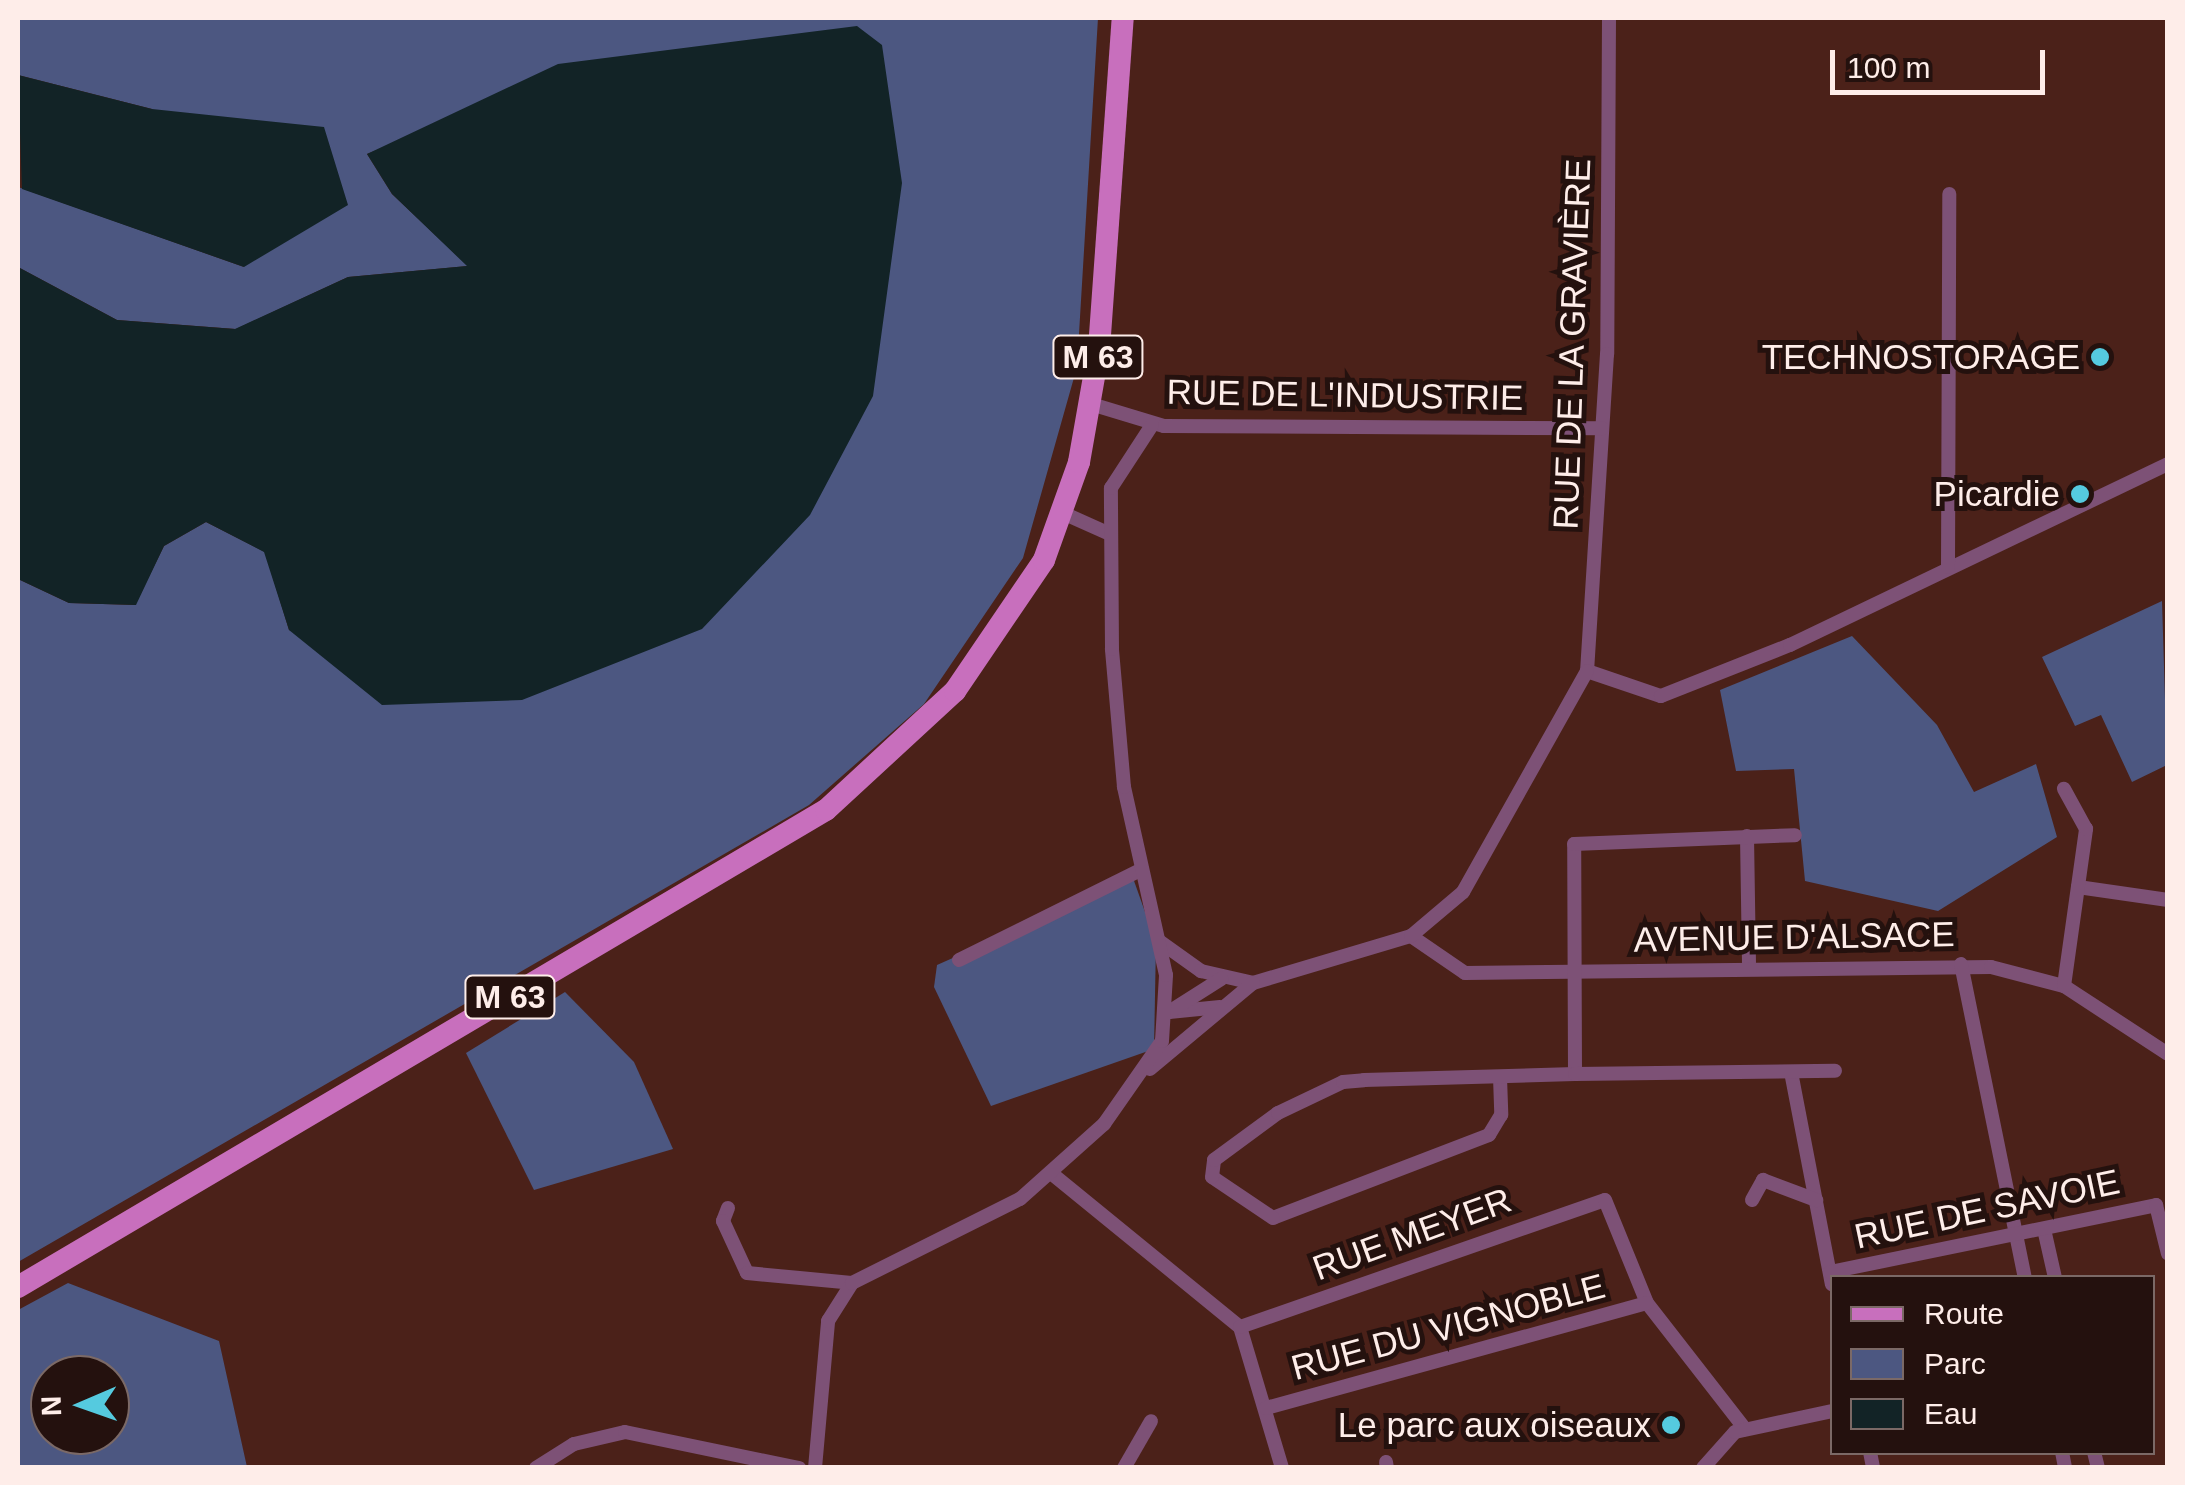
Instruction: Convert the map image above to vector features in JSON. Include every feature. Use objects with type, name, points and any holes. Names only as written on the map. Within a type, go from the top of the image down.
[{"type":"main road","name":"M 63","points":[[18,1287],[826,810],[954,692],[1011,618],[1063,513],[1091,404],[1123,18]]},
{"type":"street","name":"RUE DE LA GRAVIÈRE","points":[[1411,936],[1463,892],[1551,743],[1587,671],[1602,428],[1610,18]]},
{"type":"street","points":[[1948,567],[1949,194]]},
{"type":"street","name":"RUE DE L'INDUSTRIE","points":[[1091,404],[1152,424],[1602,428]]},
{"type":"street","points":[[1150,1069],[1169,1012],[1159,941],[1140,870],[1122,767],[1110,534],[1111,488],[1152,424]]},
{"type":"street","points":[[1587,671],[1661,696],[1790,646],[2168,464]]},
{"type":"street","points":[[1063,513],[1110,534]]},
{"type":"street","points":[[2064,788],[2086,829],[2064,986]]},
{"type":"street","points":[[1575,1074],[1574,844],[1796,835]]},
{"type":"street","points":[[1747,836],[1750,966]]},
{"type":"street","points":[[959,960],[1140,870]]},
{"type":"street","points":[[2078,888],[2168,900]]},
{"type":"street","points":[[815,1468],[828,1321],[852,1284],[1007,1208],[1051,1172],[1150,1069],[1253,983],[1411,936]]},
{"type":"street","name":"AVENUE D'ALSACE","points":[[1411,936],[1459,972],[1960,964],[2064,986],[2168,1054]]},
{"type":"street","points":[[1159,941],[1221,979],[1253,983]]},
{"type":"street","points":[[1960,964],[2024,1275]]},
{"type":"street","points":[[1169,1012],[1221,979]]},
{"type":"street","points":[[1169,1012],[1222,1006]]},
{"type":"street","points":[[1500,1077],[1501,1116],[1490,1135],[1273,1218],[1212,1177],[1214,1160],[1322,1089],[1500,1077],[1575,1074],[1835,1071]]},
{"type":"street","points":[[1790,1072],[1830,1275]]},
{"type":"street","points":[[1051,1172],[1240,1327],[1282,1468]]},
{"type":"street","points":[[1752,1200],[1763,1180],[1816,1200]]},
{"type":"street","name":"RUE MEYER","points":[[1240,1327],[1605,1200],[1647,1303]]},
{"type":"street","name":"RUE DE SAVOIE","points":[[1844,1275],[2156,1205],[2168,1254]]},
{"type":"street","points":[[728,1208],[723,1222],[746,1273],[852,1284]]},
{"type":"street","points":[[2044,1230],[2054,1275]]},
{"type":"street","points":[[1647,1303],[1745,1429]]},
{"type":"street","name":"RUE DU VIGNOBLE","points":[[1266,1408],[1647,1303]]},
{"type":"street","points":[[1703,1468],[1745,1429],[1830,1411]]},
{"type":"street","points":[[1124,1468],[1152,1421]]},
{"type":"street","points":[[536,1468],[574,1444],[625,1432],[799,1468]]},
{"type":"green space","points":[[18,18],[1098,18],[1077,367],[1023,558],[924,704],[809,805],[18,1262],[18,579],[69,603],[135,605],[164,546],[206,522],[265,552],[289,630],[522,700],[452,119],[367,154],[392,194],[468,266],[348,277],[236,329],[117,320],[18,267],[18,187],[244,267],[152,109],[18,75]]},
{"type":"green space","points":[[2162,601],[2167,765],[2132,782],[2101,715],[2075,726],[2042,657]]},
{"type":"green space","points":[[1852,636],[1937,725],[1974,792],[2036,764],[2057,837],[1938,911],[1805,881],[1794,769],[1736,771],[1720,690]]},
{"type":"green space","points":[[1133,878],[1156,943],[1154,1049],[991,1106],[934,987],[937,965]]},
{"type":"green space","points":[[565,992],[634,1062],[673,1149],[534,1190],[466,1053]]},
{"type":"green space","points":[[68,1283],[219,1341],[247,1467],[20,1467],[18,1310]]},
{"type":"water","points":[[857,26],[882,45],[902,183],[873,396],[810,515],[702,629],[522,700],[382,705],[289,630],[264,552],[206,522],[164,546],[136,605],[69,603],[18,579],[18,267],[117,320],[235,329],[348,277],[467,266],[392,194],[367,154],[558,64]]},
{"type":"water","points":[[18,75],[152,109],[324,127],[348,205],[244,267],[22,189]]},
{"type":"place","name":"TECHNOSTORAGE","points":[[2100,357]]},
{"type":"place","name":"Picardie","points":[[2080,494]]},
{"type":"place","name":"Le parc aux oiseaux","points":[[1671,1425]]}]
